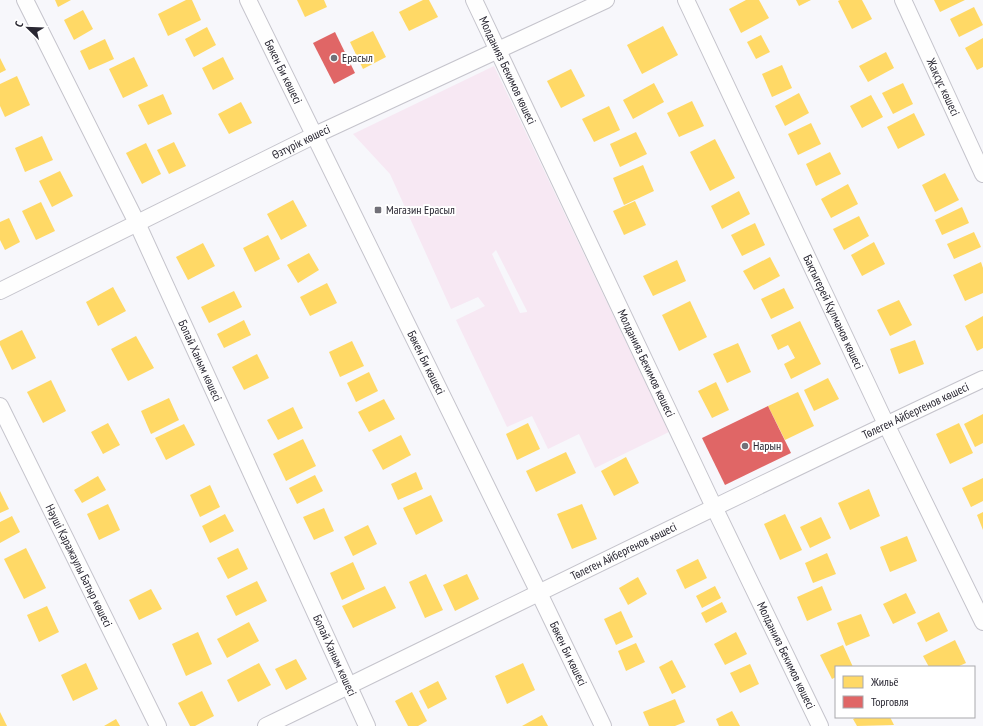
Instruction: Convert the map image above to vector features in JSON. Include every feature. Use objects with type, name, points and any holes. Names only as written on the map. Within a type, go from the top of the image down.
[{"type":"street","name":"Бопай Ханым көшесі","points":[[25,0],[137,223],[367,726]]},
{"type":"street","name":"Бөкен Би көшесі","points":[[248,0],[539,593],[602,726]]},
{"type":"street","name":"Молданияз Бекимов көшесі","points":[[474,0],[714,507],[820,726]]},
{"type":"street","name":"Өзтүрік көшесі","points":[[0,291],[314,135],[606,0]]},
{"type":"street","name":"Бақтыгерей Құлманов көшесі","points":[[686,0],[886,424],[983,622]]},
{"type":"street","name":"Жақсұс көшесі","points":[[903,0],[983,174]]},
{"type":"street","name":"Төлеген Айбергенов көшесі","points":[[266,726],[624,550],[983,379]]},
{"type":"street","name":"Нәуші Қаражаулы Батыр көшесі","points":[[0,406],[158,726]]},
{"type":"shaded area","points":[[494,66],[669,432],[595,468],[579,434],[548,449],[532,416],[507,427],[456,320],[485,306],[478,297],[451,309],[390,174],[353,134]],"holes":[[[496,250],[527,311],[520,313],[492,254]]]},
{"type":"building: Жильё","points":[[55,0],[71,0],[58,7]]},
{"type":"building: Жильё","points":[[186,0],[192,0],[201,20],[168,36],[158,14]]},
{"type":"building: Жильё","points":[[297,0],[324,0],[327,7],[305,17]]},
{"type":"building: Жильё","points":[[423,0],[429,0],[438,17],[409,31],[399,12]]},
{"type":"building: Жильё","points":[[746,0],[759,0],[769,18],[741,33],[729,9]]},
{"type":"building: Жильё","points":[[796,0],[811,0],[799,6]]},
{"type":"building: Жильё","points":[[862,0],[872,19],[852,29],[838,1]]},
{"type":"building: Жильё","points":[[934,0],[965,0],[940,12]]},
{"type":"building: Жильё","points":[[974,7],[983,25],[959,37],[950,19]]},
{"type":"building: Жильё","points":[[83,10],[93,29],[74,40],[64,20]]},
{"type":"building: Жильё","points":[[663,26],[678,55],[642,74],[627,45]]},
{"type":"building: Жильё","points":[[207,27],[216,45],[194,57],[185,39]]},
{"type":"building: Жильё","points":[[373,31],[386,57],[363,69],[350,42]]},
{"type":"building: Жильё","points":[[761,35],[770,52],[756,59],[747,42]]},
{"type":"building: Жильё","points":[[983,38],[983,67],[977,70],[965,48]]},
{"type":"building: Жильё","points":[[105,39],[114,59],[89,70],[80,51]]},
{"type":"building: Жильё","points":[[886,52],[894,68],[868,82],[859,66]]},
{"type":"building: Жильё","points":[[134,57],[148,86],[123,98],[109,69]]},
{"type":"building: Жильё","points":[[223,57],[234,79],[213,90],[202,68]]},
{"type":"building: Жильё","points":[[0,58],[6,70],[0,73]]},
{"type":"building: Жильё","points":[[782,65],[792,88],[772,97],[762,74]]},
{"type":"building: Жильё","points":[[571,69],[585,96],[561,108],[547,81]]},
{"type":"building: Жильё","points":[[17,76],[30,105],[5,117],[0,106],[0,84]]},
{"type":"building: Жильё","points":[[654,83],[664,102],[633,119],[623,100]]},
{"type":"building: Жильё","points":[[903,83],[913,104],[893,114],[882,93]]},
{"type":"building: Жильё","points":[[799,93],[809,113],[785,126],[775,106]]},
{"type":"building: Жильё","points":[[163,94],[172,114],[148,125],[138,105]]},
{"type":"building: Жильё","points":[[871,95],[883,117],[862,128],[850,106]]},
{"type":"building: Жильё","points":[[692,101],[704,126],[679,137],[667,113]]},
{"type":"building: Жильё","points":[[241,102],[252,123],[229,134],[218,114]]},
{"type":"building: Жильё","points":[[609,106],[620,130],[594,142],[582,119]]},
{"type":"building: Жильё","points":[[914,113],[925,135],[898,149],[887,127]]},
{"type":"building: Жильё","points":[[811,123],[821,144],[798,155],[788,134]]},
{"type":"building: Жильё","points":[[636,132],[647,154],[620,167],[610,144]]},
{"type":"building: Жильё","points":[[42,136],[53,160],[25,172],[15,148]]},
{"type":"building: Жильё","points":[[715,139],[735,178],[710,191],[690,152]]},
{"type":"building: Жильё","points":[[174,142],[186,166],[169,174],[157,150]]},
{"type":"building: Жильё","points":[[146,143],[161,174],[142,184],[126,153]]},
{"type":"building: Жильё","points":[[830,152],[841,174],[816,186],[806,164]]},
{"type":"building: Жильё","points":[[643,165],[654,191],[624,205],[613,178]]},
{"type":"building: Жильё","points":[[60,171],[73,196],[52,207],[39,181]]},
{"type":"building: Жильё","points":[[945,173],[959,200],[935,212],[922,185]]},
{"type":"building: Жильё","points":[[848,184],[858,204],[831,218],[821,199]]},
{"type":"building: Жильё","points":[[739,191],[750,214],[722,229],[711,206]]},
{"type":"building: Жильё","points":[[293,200],[307,226],[281,240],[267,214]]},
{"type":"building: Жильё","points":[[635,201],[646,225],[624,235],[613,211]]},
{"type":"building: Жильё","points":[[41,202],[55,231],[36,240],[22,211]]},
{"type":"building: Жильё","points":[[962,207],[969,223],[942,235],[935,220]]},
{"type":"building: Жильё","points":[[859,216],[869,236],[844,250],[833,229]]},
{"type":"building: Жильё","points":[[9,218],[20,242],[5,250],[0,240],[0,222]]},
{"type":"building: Жильё","points":[[755,223],[765,245],[742,256],[731,235]]},
{"type":"building: Жильё","points":[[974,232],[981,247],[954,259],[947,244]]},
{"type":"building: Жильё","points":[[268,235],[280,259],[255,272],[243,248]]},
{"type":"building: Жильё","points":[[874,242],[885,264],[862,276],[851,255]]},
{"type":"building: Жильё","points":[[203,243],[215,266],[188,280],[176,257]]},
{"type":"building: Жильё","points":[[309,253],[319,270],[298,283],[287,265]]},
{"type":"building: Жильё","points":[[770,257],[780,276],[754,290],[743,271]]},
{"type":"building: Жильё","points":[[677,260],[686,281],[653,296],[643,276]]},
{"type":"building: Жильё","points":[[981,262],[983,268],[983,293],[965,301],[953,275]]},
{"type":"building: Жильё","points":[[327,283],[337,303],[310,316],[300,297]]},
{"type":"building: Жильё","points":[[113,287],[126,311],[98,326],[86,302]]},
{"type":"building: Жильё","points":[[784,288],[794,308],[771,319],[761,299]]},
{"type":"building: Жильё","points":[[234,291],[242,307],[209,323],[201,307]]},
{"type":"building: Жильё","points":[[899,300],[912,325],[890,336],[877,310]]},
{"type":"building: Жильё","points":[[690,301],[707,337],[679,351],[662,315]]},
{"type":"building: Жильё","points":[[983,316],[983,348],[977,351],[965,326]]},
{"type":"building: Жильё","points":[[244,320],[251,335],[224,348],[217,334]]},
{"type":"building: Жильё","points":[[800,321],[821,364],[791,379],[784,364],[795,358],[788,345],[778,350],[771,335]]},
{"type":"building: Жильё","points":[[22,330],[36,358],[12,370],[0,345],[0,341]]},
{"type":"building: Жильё","points":[[136,336],[154,368],[128,381],[111,349]]},
{"type":"building: Жильё","points":[[915,340],[924,364],[899,374],[890,349]]},
{"type":"building: Жильё","points":[[352,341],[364,366],[340,377],[329,352]]},
{"type":"building: Жильё","points":[[738,343],[751,372],[727,383],[713,354]]},
{"type":"building: Жильё","points":[[257,354],[269,378],[244,390],[232,367]]},
{"type":"building: Жильё","points":[[369,372],[378,391],[356,402],[347,383]]},
{"type":"building: Жильё","points":[[828,378],[839,399],[814,411],[804,390]]},
{"type":"building: Жильё","points":[[51,380],[66,411],[43,423],[27,392]]},
{"type":"building: Жильё","points":[[716,382],[729,410],[712,418],[698,391]]},
{"type":"building: Жильё","points":[[798,392],[814,426],[785,440],[768,406]]},
{"type":"building: Жильё","points":[[169,398],[179,420],[151,434],[141,411]]},
{"type":"building: Жильё","points":[[384,399],[395,419],[369,432],[358,412]]},
{"type":"building: Жильё","points":[[293,407],[303,428],[278,440],[267,420]]},
{"type":"building: Жильё","points":[[983,414],[983,443],[975,447],[964,424]]},
{"type":"building: Жильё","points":[[108,423],[120,445],[103,454],[91,432]]},
{"type":"building: Жильё","points":[[528,423],[540,449],[517,460],[506,434]]},
{"type":"building: Жильё","points":[[959,423],[973,453],[950,464],[936,434]]},
{"type":"building: Жильё","points":[[184,424],[195,445],[166,460],[155,438]]},
{"type":"building: Жильё","points":[[401,435],[411,455],[383,470],[372,450]]},
{"type":"building: Жильё","points":[[303,439],[316,466],[286,481],[273,454]]},
{"type":"building: Жильё","points":[[566,452],[576,473],[536,492],[526,471]]},
{"type":"building: Жильё","points":[[626,457],[639,483],[614,496],[601,471]]},
{"type":"building: Жильё","points":[[416,472],[423,489],[398,500],[391,484]]},
{"type":"building: Жильё","points":[[315,475],[323,491],[297,504],[289,488]]},
{"type":"building: Жильё","points":[[98,476],[106,490],[82,503],[74,490]]},
{"type":"building: Жильё","points":[[983,478],[983,501],[971,507],[962,488]]},
{"type":"building: Жильё","points":[[210,485],[220,507],[200,517],[190,495]]},
{"type":"building: Жильё","points":[[869,489],[880,516],[850,530],[838,503]]},
{"type":"building: Жильё","points":[[0,491],[9,509],[0,513]]},
{"type":"building: Жильё","points":[[431,495],[443,521],[416,535],[403,508]]},
{"type":"building: Жильё","points":[[108,504],[120,530],[99,540],[87,514]]},
{"type":"building: Жильё","points":[[582,504],[597,539],[572,549],[557,514]]},
{"type":"building: Жильё","points":[[324,508],[334,531],[314,540],[303,517]]},
{"type":"building: Жильё","points":[[983,512],[983,530],[977,515]]},
{"type":"building: Жильё","points":[[225,514],[234,531],[210,543],[202,526]]},
{"type":"building: Жильё","points":[[785,514],[802,550],[780,560],[764,524]]},
{"type":"building: Жильё","points":[[12,516],[20,532],[0,543],[0,522]]},
{"type":"building: Жильё","points":[[821,517],[831,538],[810,548],[800,527]]},
{"type":"building: Жильё","points":[[368,525],[377,544],[353,556],[344,537]]},
{"type":"building: Жильё","points":[[907,536],[917,561],[890,572],[880,547]]},
{"type":"building: Жильё","points":[[26,548],[46,588],[24,599],[4,559]]},
{"type":"building: Жильё","points":[[238,548],[248,569],[228,579],[217,558]]},
{"type":"building: Жильё","points":[[827,553],[836,574],[813,583],[805,563]]},
{"type":"building: Жильё","points":[[698,559],[707,578],[685,589],[676,570]]},
{"type":"building: Жильё","points":[[353,562],[365,589],[342,600],[330,573]]},
{"type":"building: Жильё","points":[[426,574],[443,610],[425,618],[409,582]]},
{"type":"building: Жильё","points":[[467,574],[479,599],[455,611],[443,585]]},
{"type":"building: Жильё","points":[[638,577],[647,594],[628,605],[619,588]]},
{"type":"building: Жильё","points":[[257,581],[267,601],[236,616],[226,596]]},
{"type":"building: Жильё","points":[[385,586],[396,608],[353,628],[342,606]]},
{"type":"building: Жильё","points":[[715,586],[721,598],[702,608],[696,596]]},
{"type":"building: Жильё","points":[[822,586],[832,610],[807,621],[797,597]]},
{"type":"building: Жильё","points":[[151,589],[162,609],[139,620],[129,600]]},
{"type":"building: Жильё","points":[[906,593],[916,613],[893,624],[883,604]]},
{"type":"building: Жильё","points":[[722,602],[727,612],[706,623],[701,613]]},
{"type":"building: Жильё","points":[[47,606],[59,632],[39,642],[27,615]]},
{"type":"building: Жильё","points":[[621,611],[633,637],[616,645],[604,619]]},
{"type":"building: Жильё","points":[[939,612],[948,631],[926,642],[917,623]]},
{"type":"building: Жильё","points":[[861,614],[870,636],[846,646],[837,623]]},
{"type":"building: Жильё","points":[[249,622],[259,641],[227,658],[217,639]]},
{"type":"building: Жильё","points":[[198,632],[212,664],[186,676],[172,644]]},
{"type":"building: Жильё","points":[[736,632],[747,654],[725,665],[714,644]]},
{"type":"building: Жильё","points":[[955,640],[966,663],[959,666],[928,666],[923,656]]},
{"type":"building: Жильё","points":[[636,643],[645,662],[626,671],[618,651]]},
{"type":"building: Жильё","points":[[843,645],[853,666],[835,666],[835,678],[832,679],[820,655]]},
{"type":"building: Жильё","points":[[296,659],[307,679],[286,690],[275,669]]},
{"type":"building: Жильё","points":[[672,660],[686,687],[672,694],[659,667]]},
{"type":"building: Жильё","points":[[86,663],[98,689],[73,701],[61,675]]},
{"type":"building: Жильё","points":[[259,663],[271,685],[238,702],[227,680]]},
{"type":"building: Жильё","points":[[523,663],[535,690],[507,704],[495,676]]},
{"type":"building: Жильё","points":[[750,664],[759,684],[740,693],[730,673]]},
{"type":"building: Жильё","points":[[438,681],[447,699],[428,709],[419,691]]},
{"type":"building: Жильё","points":[[202,691],[214,716],[195,726],[190,726],[178,703]]},
{"type":"building: Жильё","points":[[412,692],[427,721],[418,726],[408,726],[395,701]]},
{"type":"building: Жильё","points":[[675,699],[685,722],[675,726],[649,726],[643,712]]},
{"type":"building: Жильё","points":[[732,711],[740,726],[719,726],[716,719]]},
{"type":"building: Жильё","points":[[0,712],[7,726],[0,726]]},
{"type":"building: Жильё","points":[[542,715],[548,726],[522,726]]},
{"type":"building: Жильё","points":[[890,718],[894,725],[857,726],[853,719]]},
{"type":"building: Жильё","points":[[116,719],[120,726],[104,726]]},
{"type":"building: Торговля","name":"Ерасыл","points":[[335,32],[355,73],[334,84],[313,43]]},
{"type":"building: Торговля","points":[[768,406],[791,453],[725,485],[702,438]]},
{"type":"place","name":"Ерасыл","points":[[334,58]]},
{"type":"place","name":"Магазин Ерасыл","points":[[378,210]]},
{"type":"place","name":"Нарын","points":[[745,446]]}]
